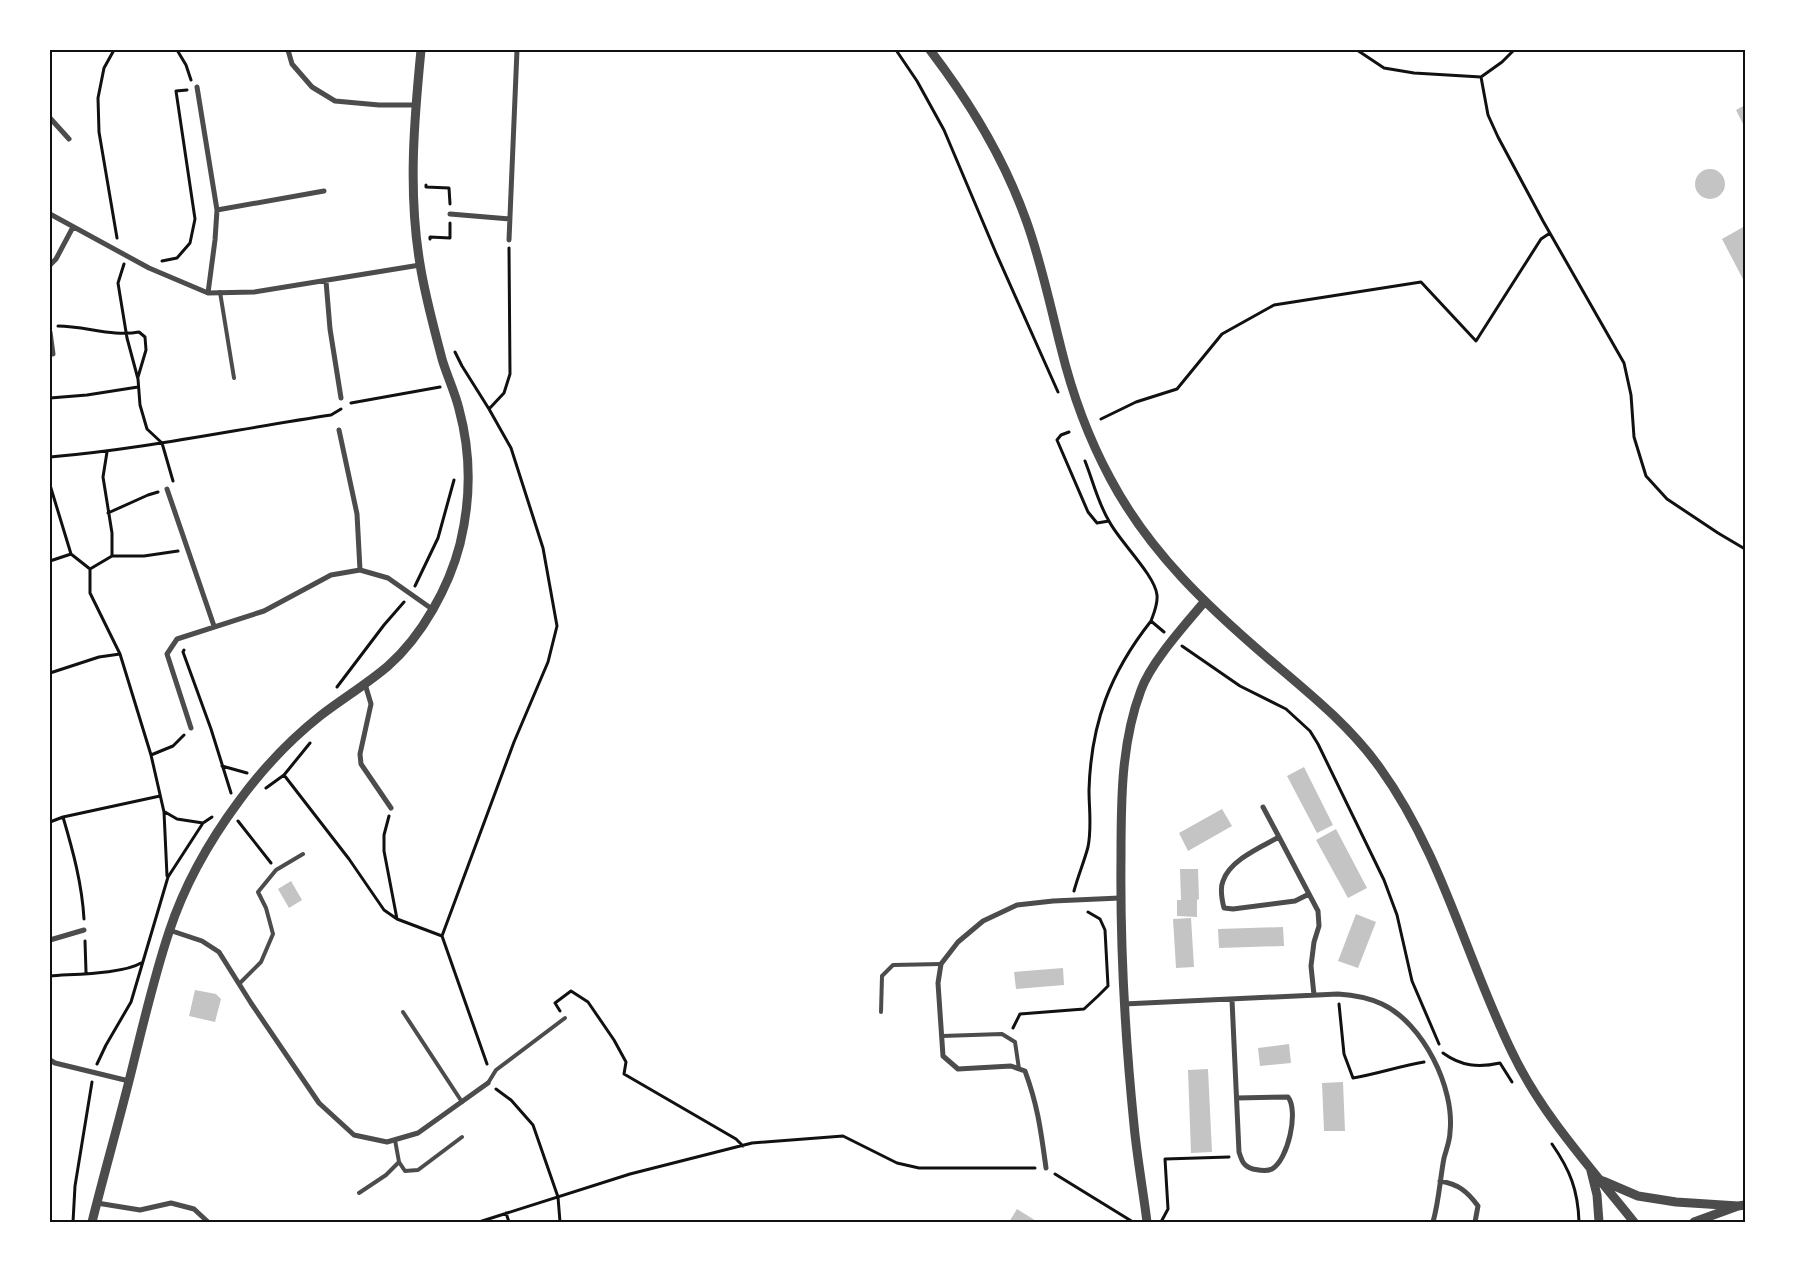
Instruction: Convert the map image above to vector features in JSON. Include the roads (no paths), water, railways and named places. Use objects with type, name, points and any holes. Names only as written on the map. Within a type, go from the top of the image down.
[{"type":"street","points":[[288,50],[292,64],[312,87],[335,101],[380,105],[416,105]]},
{"type":"street","points":[[92,1222],[170,930],[189,885],[210,845],[240,799],[279,755],[318,718],[389,665],[413,640],[425,623],[446,583],[459,546],[466,511],[469,478],[466,446],[459,408],[443,361],[420,265],[413,200],[416,105],[421,50]]},
{"type":"street","points":[[509,240],[517,50]]},
{"type":"street","points":[[930,50],[968,104],[1002,164],[1022,210],[1048,291],[1062,350],[1082,418],[1125,507],[1157,551],[1205,601],[1310,693],[1352,734],[1378,765],[1398,794],[1426,846],[1446,890],[1477,974],[1514,1056],[1554,1120],[1634,1222]]},
{"type":"street","points":[[195,88],[217,210],[208,293]]},
{"type":"street","points":[[50,118],[69,139]]},
{"type":"street","points":[[217,210],[324,191]]},
{"type":"street","points":[[50,214],[149,268],[208,293],[254,292],[420,265]]},
{"type":"street","points":[[450,214],[510,219]]},
{"type":"street","points":[[50,266],[74,227]]},
{"type":"street","points":[[326,280],[330,329],[341,398]]},
{"type":"street","points":[[50,332],[53,354]]},
{"type":"street","points":[[339,430],[357,514],[360,570]]},
{"type":"street","points":[[168,489],[214,626]]},
{"type":"street","points":[[191,728],[168,654],[177,639],[264,611],[331,575],[360,570],[388,578],[432,609]]},
{"type":"street","points":[[1147,1222],[1134,1126],[1124,1004],[1120,898],[1125,756],[1131,718],[1142,687],[1159,659],[1205,601]]},
{"type":"street","points":[[364,684],[371,704],[360,754],[361,764],[391,808]]},
{"type":"street","points":[[1263,807],[1318,911],[1319,926],[1314,942],[1311,966],[1314,995]]},
{"type":"street","points":[[1279,837],[1241,858],[1230,871],[1223,881],[1222,900],[1224,908],[1233,909],[1295,901],[1309,894]]},
{"type":"street","points":[[1046,1168],[1040,1118],[1025,1071],[1011,1066],[958,1069],[943,1056],[938,983],[941,964],[958,942],[983,921],[1017,905],[1053,901],[1120,898]]},
{"type":"street","points":[[50,940],[84,930]]},
{"type":"street","points":[[170,930],[202,941],[220,952],[239,984],[319,1103],[354,1135],[387,1142],[418,1133],[488,1083]]},
{"type":"street","points":[[1124,1004],[1338,994],[1360,995],[1384,1005],[1404,1021],[1422,1040],[1434,1060],[1444,1084],[1450,1111],[1450,1132],[1433,1222]]},
{"type":"street","points":[[1232,1000],[1240,1157],[1246,1167],[1267,1171],[1274,1168],[1288,1146],[1293,1108],[1292,1102],[1288,1097],[1237,1098]]},
{"type":"street","points":[[50,1060],[55,1063],[129,1081]]},
{"type":"street","points":[[1590,1167],[1597,1195],[1599,1222]]},
{"type":"street","points":[[1600,1180],[1638,1196],[1676,1202],[1741,1205]]},
{"type":"street","points":[[1440,1181],[1454,1183],[1471,1196],[1478,1206],[1476,1222]]},
{"type":"street","points":[[97,1203],[140,1210],[172,1202],[194,1209],[208,1222]]},
{"type":"street","points":[[1694,1222],[1741,1205]]},
{"type":"lane","points":[[220,292],[234,378]]},
{"type":"lane","points":[[239,984],[261,962],[273,934],[266,908],[258,892],[276,870],[303,854]]},
{"type":"lane","points":[[881,1012],[882,976],[892,965],[941,964]]},
{"type":"lane","points":[[402,1012],[462,1102]]},
{"type":"lane","points":[[488,1083],[496,1070],[565,1018]]},
{"type":"lane","points":[[942,1036],[1002,1034],[1015,1042],[1019,1069]]},
{"type":"lane","points":[[395,1140],[399,1162],[405,1171],[418,1170],[462,1137]]},
{"type":"lane","points":[[359,1193],[386,1175],[399,1162]]}]
